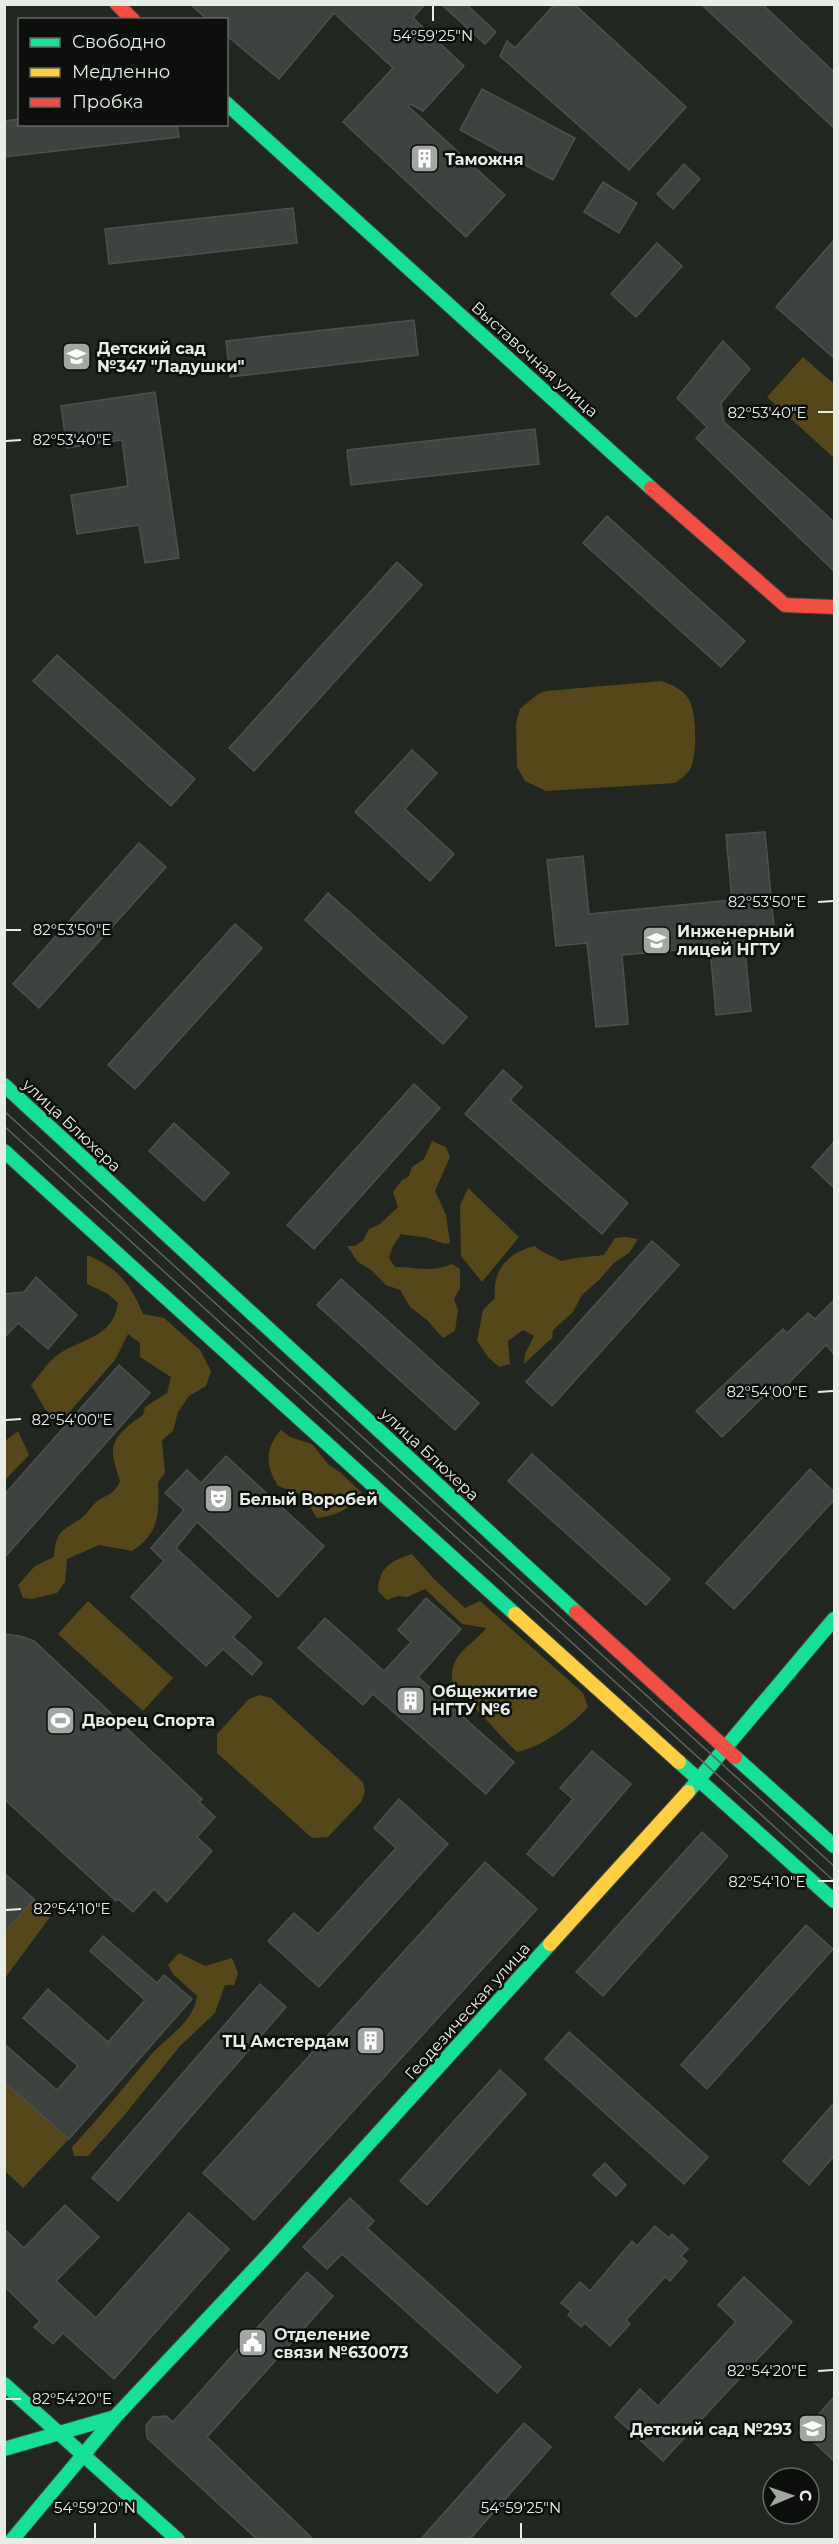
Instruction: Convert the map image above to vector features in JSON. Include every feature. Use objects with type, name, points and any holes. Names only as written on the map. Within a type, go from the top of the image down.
[{"type":"street","points":[[117,4],[132,18]]},
{"type":"street","name":"Выставочная улица","points":[[228,106],[645,482],[785,605],[834,607]]},
{"type":"street","name":"улица Блюхера","points":[[4,1085],[726,1750],[834,1846]]},
{"type":"street","points":[[4,1151],[834,1901]]},
{"type":"street","name":"Геодезическая улица","points":[[12,2540],[115,2417],[264,2259],[726,1750],[834,1619]]},
{"type":"street","points":[[4,2384],[85,2454],[178,2540]]},
{"type":"street","name":"Геодезическая улица","points":[[4,2449],[31,2439],[81,2429],[115,2417]]},
{"type":"shaded area","points":[[803,357],[834,384],[834,458],[767,397]]},
{"type":"shaded area","points":[[661,681],[672,685],[688,698],[695,723],[692,765],[689,771],[675,783],[546,791],[525,781],[517,767],[516,724],[520,709],[538,694],[546,691]]},
{"type":"shaded area","points":[[432,1141],[446,1147],[450,1157],[435,1191],[446,1215],[450,1243],[401,1234],[389,1258],[395,1267],[430,1269],[452,1264],[460,1269],[460,1288],[454,1299],[458,1310],[455,1331],[443,1338],[427,1320],[410,1307],[400,1290],[386,1285],[371,1270],[358,1262],[347,1246],[354,1246],[363,1241],[369,1229],[380,1224],[398,1207],[393,1192],[402,1180],[409,1176],[412,1167],[424,1159]]},
{"type":"shaded area","points":[[468,1188],[519,1237],[482,1282],[461,1256],[460,1206]]},
{"type":"shaded area","points":[[615,1238],[638,1239],[629,1253],[615,1262],[582,1295],[573,1312],[553,1330],[552,1338],[524,1364],[525,1354],[534,1336],[523,1330],[508,1341],[510,1364],[499,1367],[488,1357],[477,1341],[483,1310],[495,1298],[499,1271],[510,1258],[535,1246],[561,1261],[604,1255]]},
{"type":"shaded area","points":[[87,1255],[107,1265],[122,1278],[143,1314],[164,1318],[200,1350],[211,1371],[206,1386],[189,1396],[178,1412],[173,1431],[162,1440],[165,1473],[158,1482],[158,1513],[148,1537],[132,1551],[99,1545],[67,1559],[65,1582],[57,1593],[32,1599],[23,1598],[18,1585],[35,1566],[54,1557],[57,1539],[63,1530],[79,1520],[97,1501],[111,1493],[120,1482],[113,1453],[116,1441],[123,1431],[143,1415],[145,1407],[167,1393],[171,1377],[140,1357],[140,1343],[128,1334],[115,1360],[58,1425],[45,1409],[31,1385],[56,1356],[103,1331],[115,1315],[118,1303],[108,1294],[87,1284]]},
{"type":"shaded area","points":[[281,1430],[290,1437],[312,1444],[328,1464],[362,1493],[358,1498],[342,1511],[317,1518],[303,1495],[278,1486],[271,1471],[269,1457],[272,1443]]},
{"type":"shaded area","points":[[18,1431],[29,1455],[5,1480],[5,1441]]},
{"type":"shaded area","points":[[412,1554],[434,1579],[465,1608],[480,1601],[583,1693],[588,1707],[555,1735],[535,1746],[517,1752],[462,1697],[453,1684],[453,1668],[457,1658],[486,1628],[462,1624],[425,1589],[407,1597],[398,1596],[387,1600],[378,1591],[381,1576],[388,1566]]},
{"type":"shaded area","points":[[88,1601],[173,1678],[143,1711],[58,1634]]},
{"type":"shaded area","points":[[259,1695],[271,1698],[363,1782],[365,1792],[361,1802],[328,1837],[312,1838],[217,1753],[217,1734],[249,1699]]},
{"type":"shaded area","points":[[34,1899],[53,1913],[5,1978],[5,1933]]},
{"type":"shaded area","points":[[179,1953],[205,1966],[232,1958],[238,1973],[234,1985],[225,1985],[215,2013],[180,2046],[88,2156],[74,2156],[72,2147],[150,2056],[185,2022],[195,2006],[197,1996],[173,1974],[168,1965]]},
{"type":"shaded area","points":[[5,2082],[69,2139],[23,2188],[5,2171]]},
{"type":"building","points":[[190,4],[425,4],[413,18],[464,66],[423,111],[410,104],[408,106],[505,195],[466,237],[343,122],[393,68],[334,13],[279,79],[228,37],[228,18],[206,18]]},
{"type":"building","points":[[441,4],[466,4],[496,32],[485,44]]},
{"type":"building","points":[[555,4],[574,4],[686,107],[629,170],[500,56],[507,41],[515,48]]},
{"type":"building","points":[[701,4],[762,4],[834,72],[834,128]]},
{"type":"building","points":[[482,89],[575,138],[553,180],[460,130]]},
{"type":"building","points":[[18,119],[18,126],[177,126],[179,137],[4,157],[4,121]]},
{"type":"building","points":[[684,164],[700,179],[673,209],[657,194]]},
{"type":"building","points":[[603,182],[637,203],[619,233],[584,212]]},
{"type":"building","points":[[293,208],[297,243],[109,264],[105,229]]},
{"type":"building","points":[[834,240],[834,358],[776,307]]},
{"type":"building","points":[[657,243],[682,266],[636,317],[611,294]]},
{"type":"building","points":[[414,320],[418,355],[230,377],[226,341]]},
{"type":"building","points":[[723,341],[750,369],[721,403],[724,422],[834,522],[834,571],[696,438],[707,427],[677,398]]},
{"type":"building","points":[[155,392],[179,558],[145,563],[139,525],[77,534],[71,495],[128,486],[122,440],[67,448],[61,406]]},
{"type":"building","points":[[535,429],[539,464],[351,485],[347,450]]},
{"type":"building","points":[[607,516],[745,641],[721,667],[583,543]]},
{"type":"building","points":[[397,562],[422,585],[254,771],[229,748]]},
{"type":"building","points":[[57,655],[195,779],[171,806],[33,681]]},
{"type":"building","points":[[412,750],[437,773],[405,809],[454,854],[430,881],[355,812]]},
{"type":"building","name":"Инженерный лицей НГТУ","points":[[765,832],[774,927],[743,930],[751,1011],[716,1015],[710,947],[622,955],[628,1024],[596,1027],[587,943],[556,946],[547,860],[583,856],[589,914],[732,900],[726,835]]},
{"type":"building","points":[[139,843],[166,867],[39,1008],[13,984]]},
{"type":"building","points":[[328,893],[467,1017],[443,1044],[305,920]]},
{"type":"building","points":[[235,924],[262,948],[135,1089],[108,1065]]},
{"type":"building","points":[[503,1070],[522,1087],[510,1100],[628,1203],[602,1234],[465,1114]]},
{"type":"building","points":[[414,1084],[440,1108],[314,1249],[287,1225]]},
{"type":"building","points":[[174,1123],[229,1173],[204,1201],[149,1151]]},
{"type":"building","points":[[834,1142],[834,1188],[812,1167]]},
{"type":"building","points":[[652,1241],[679,1265],[552,1406],[526,1382]]},
{"type":"building","points":[[36,1277],[77,1315],[48,1349],[18,1323],[4,1338],[4,1294],[24,1292]]},
{"type":"building","points":[[341,1279],[479,1403],[455,1430],[317,1305]]},
{"type":"building","points":[[834,1300],[834,1354],[826,1345],[773,1399],[767,1393],[722,1437],[696,1411],[783,1329],[787,1333],[808,1313],[815,1319]]},
{"type":"building","points":[[119,1365],[150,1393],[4,1558],[4,1495]]},
{"type":"building","points":[[532,1454],[670,1579],[646,1605],[508,1481]]},
{"type":"building","points":[[226,1456],[324,1546],[278,1597],[197,1522],[176,1548],[251,1617],[233,1637],[262,1663],[252,1675],[223,1649],[206,1666],[131,1597],[164,1561],[151,1548],[184,1510],[165,1493],[187,1470],[201,1483]]},
{"type":"building","points":[[810,1469],[834,1492],[834,1500],[734,1609],[706,1583]]},
{"type":"building","name":"Общежитие НГТУ №6","points":[[426,1598],[461,1629],[418,1677],[514,1762],[486,1794],[373,1694],[363,1705],[298,1648],[325,1618],[384,1671],[411,1642],[398,1630]]},
{"type":"building","name":"Дворец Спорта","points":[[4,1634],[34,1641],[202,1799],[199,1802],[215,1817],[197,1837],[212,1851],[167,1902],[154,1889],[133,1912],[118,1899],[116,1901],[4,1799]]},
{"type":"building","points":[[592,1751],[631,1784],[553,1876],[527,1854],[573,1799],[560,1788]]},
{"type":"building","points":[[399,1799],[448,1844],[319,1987],[268,1941],[294,1913],[318,1934],[396,1848],[374,1828]]},
{"type":"building","points":[[702,1832],[728,1856],[603,1996],[576,1972]]},
{"type":"building","name":"ТЦ Амстердам","points":[[485,1862],[537,1909],[254,2220],[203,2173]]},
{"type":"building","points":[[4,1873],[34,1899],[4,1933]]},
{"type":"building","points":[[806,1925],[833,1949],[707,2089],[681,2065]]},
{"type":"building","points":[[103,1936],[157,1983],[164,1975],[192,1999],[69,2139],[4,2082],[4,2044],[57,2090],[78,2066],[23,2018],[48,1989],[108,2042],[145,2000],[90,1951]]},
{"type":"building","points":[[260,1984],[286,2007],[118,2201],[92,2178]]},
{"type":"building","points":[[569,2032],[708,2157],[684,2184],[545,2059]]},
{"type":"building","points":[[500,2070],[526,2094],[427,2205],[400,2181]]},
{"type":"building","points":[[834,2103],[834,2156],[809,2185],[783,2161]]},
{"type":"building","points":[[605,2163],[626,2185],[616,2196],[593,2175]]},
{"type":"building","points":[[350,2198],[374,2221],[367,2228],[521,2367],[497,2393],[342,2254],[327,2269],[303,2247]]},
{"type":"building","points":[[65,2205],[99,2237],[56,2281],[96,2318],[189,2213],[229,2249],[114,2379],[63,2333],[53,2344],[34,2327],[40,2321],[4,2286],[4,2229],[24,2248]]},
{"type":"building","points":[[655,2226],[669,2238],[672,2234],[688,2249],[681,2256],[687,2261],[670,2281],[665,2277],[626,2320],[630,2324],[610,2346],[585,2323],[581,2327],[568,2315],[571,2311],[561,2303],[580,2282],[590,2291],[632,2241],[637,2246]]},
{"type":"building","points":[[307,2272],[333,2296],[207,2437],[314,2540],[258,2540],[147,2438],[146,2425],[153,2417],[166,2416],[173,2422]]},
{"type":"building","points":[[744,2277],[792,2322],[663,2461],[615,2417],[640,2389],[658,2406],[736,2322],[718,2305]]},
{"type":"building","points":[[834,2397],[834,2461],[803,2432]]},
{"type":"building","points":[[524,2423],[551,2447],[469,2540],[420,2540]]},
{"type":"tram line","points":[[4,1111],[834,1866]]},
{"type":"tram line","points":[[4,1126],[834,1881]]},
{"type":"traffic: fast","points":[[228,105],[651,488]]},
{"type":"traffic: fast","points":[[4,1085],[576,1612]]},
{"type":"traffic: fast","points":[[4,1151],[515,1614]]},
{"type":"traffic: fast","points":[[688,1792],[834,1619]]},
{"type":"traffic: fast","points":[[735,1757],[834,1846]]},
{"type":"traffic: fast","points":[[679,1762],[834,1901]]},
{"type":"traffic: fast","points":[[12,2540],[115,2417],[264,2259],[550,1944]]},
{"type":"traffic: fast","points":[[4,2384],[178,2540]]},
{"type":"traffic: fast","points":[[4,2449],[115,2417]]},
{"type":"traffic: slow","points":[[515,1614],[679,1762]]},
{"type":"traffic: slow","points":[[550,1944],[688,1792]]},
{"type":"traffic: jam","points":[[117,4],[131,18]]},
{"type":"traffic: jam","points":[[651,488],[785,605],[834,607]]},
{"type":"traffic: jam","points":[[576,1612],[735,1757]]},
{"type":"place","name":"Таможня","points":[[424,159]]},
{"type":"place","name":"Детский сад №347 \"Ладушки\"","points":[[76,357]]},
{"type":"place","name":"Инженерный лицей НГТУ","points":[[656,940]]},
{"type":"place","name":"Белый Воробей","points":[[218,1499]]},
{"type":"place","name":"Общежитие НГТУ №6","points":[[411,1700]]},
{"type":"place","name":"Дворец Спорта","points":[[61,1720]]},
{"type":"place","name":"ТЦ Амстердам","points":[[370,2041]]},
{"type":"place","name":"Отделение связи №630073","points":[[253,2343]]},
{"type":"place","name":"Детский сад №293","points":[[813,2429]]}]
